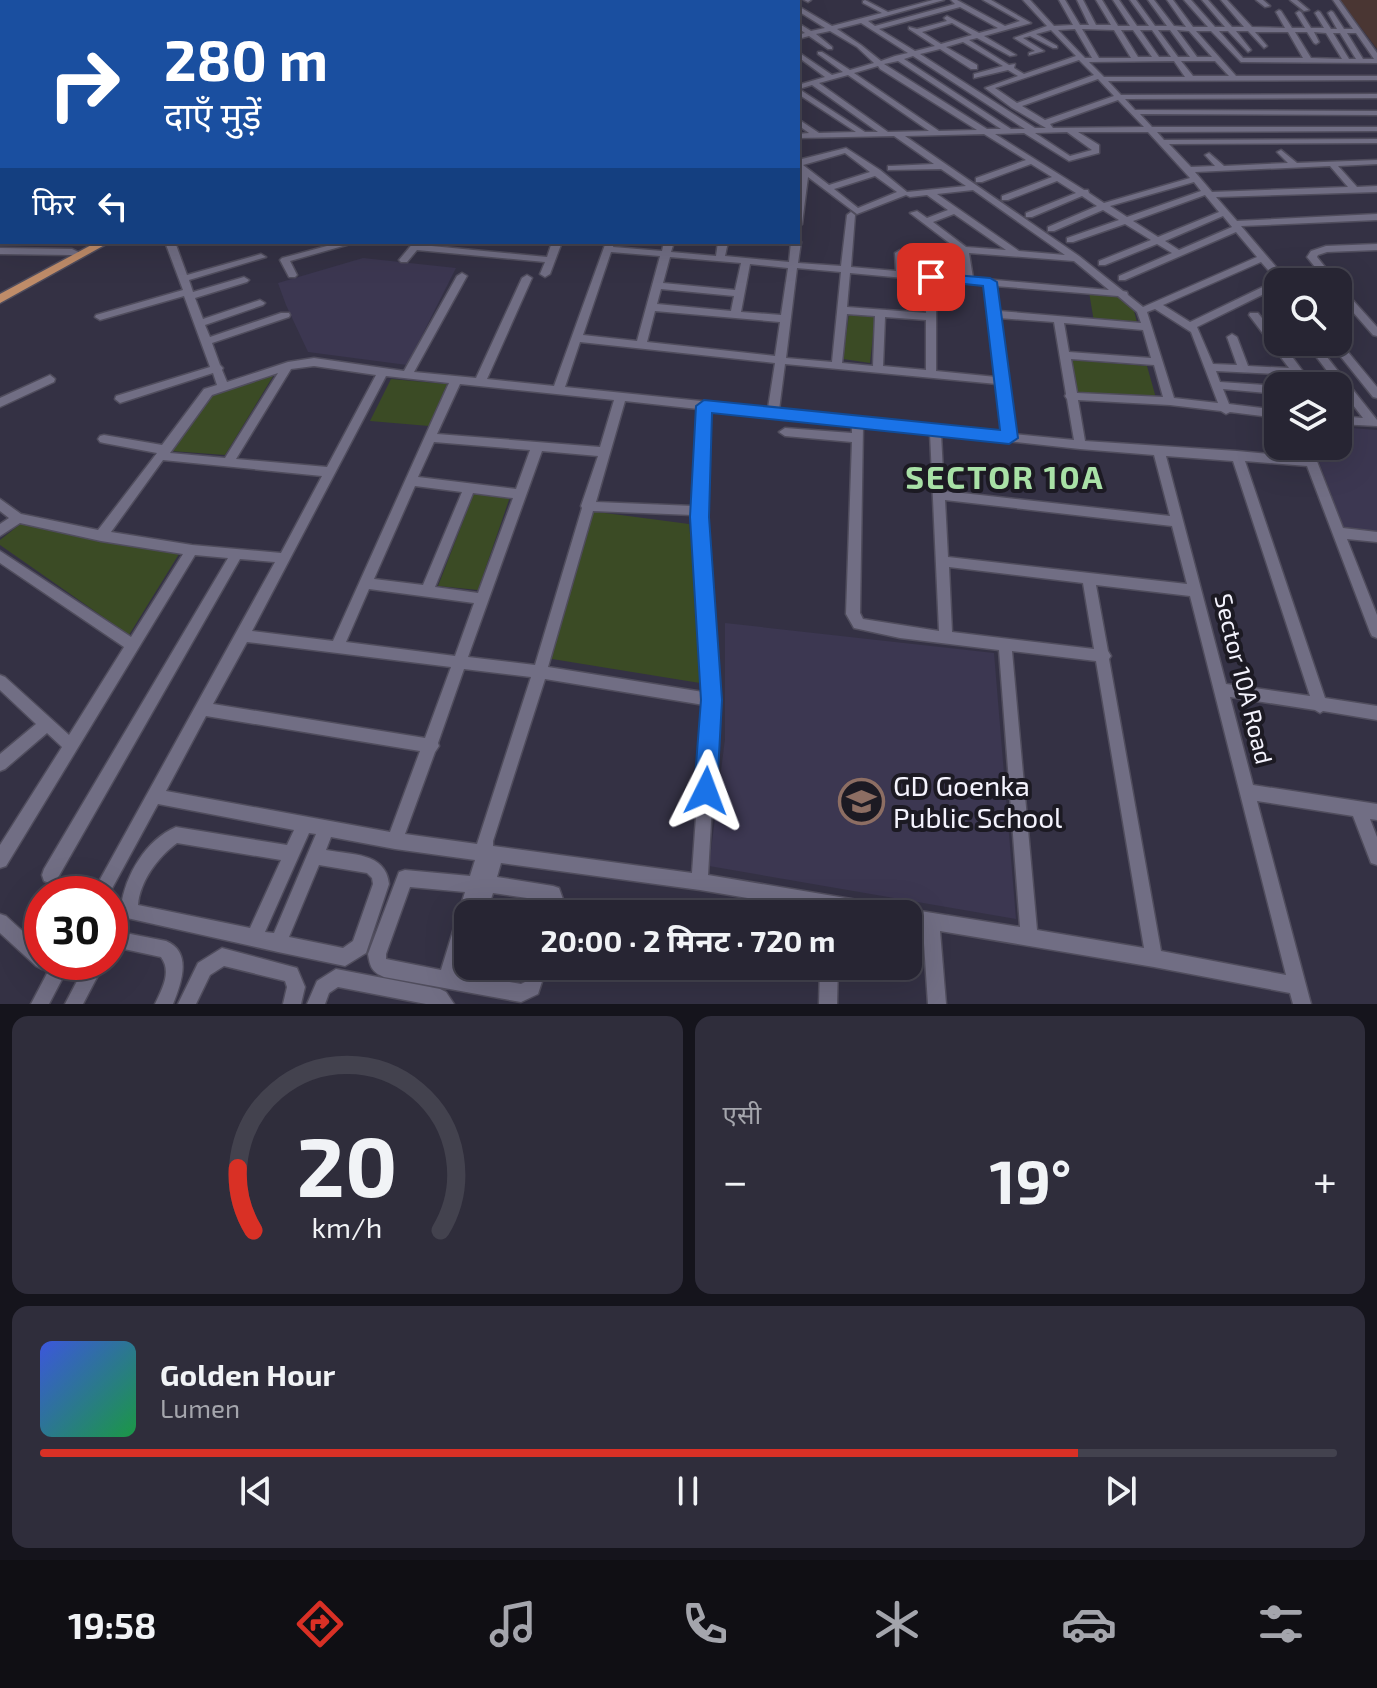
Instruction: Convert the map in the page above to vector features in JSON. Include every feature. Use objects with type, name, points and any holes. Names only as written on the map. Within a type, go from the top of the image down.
[{"type":"main road","points":[[0,299],[88,244]]},
{"type":"main road","points":[[0,291],[100,244]]},
{"type":"street","points":[[876,0],[892,13]]},
{"type":"street","points":[[800,37],[941,0]]},
{"type":"street","points":[[986,0],[1040,30]]},
{"type":"street","points":[[1026,0],[1162,142],[1271,268]]},
{"type":"street","points":[[1062,0],[1096,59]]},
{"type":"street","points":[[1080,0],[1093,27]]},
{"type":"street","points":[[1099,0],[1135,58]]},
{"type":"street","points":[[1116,0],[1156,58]]},
{"type":"street","points":[[1133,0],[1190,78]]},
{"type":"street","points":[[1151,0],[1194,58]]},
{"type":"street","points":[[1170,0],[1233,77]]},
{"type":"street","points":[[1187,0],[1243,61],[1377,59],[1336,0]]},
{"type":"street","points":[[1205,0],[1249,49],[1209,49]]},
{"type":"street","points":[[1224,0],[1264,46]]},
{"type":"street","points":[[1259,0],[1267,6]]},
{"type":"street","points":[[1293,0],[1316,42]]},
{"type":"street","points":[[865,2],[892,13]]},
{"type":"street","points":[[874,28],[956,2],[1004,28]]},
{"type":"street","points":[[800,6],[878,62],[1178,253]]},
{"type":"street","points":[[1279,12],[1308,60]]},
{"type":"street","points":[[1318,13],[1347,61]]},
{"type":"street","points":[[1331,13],[1361,61]]},
{"type":"street","points":[[974,67],[914,30],[950,19],[1012,55]]},
{"type":"street","points":[[863,21],[916,52],[1069,159],[1096,151],[1096,147],[1069,130]]},
{"type":"street","points":[[802,85],[1025,22]]},
{"type":"street","points":[[800,26],[830,48]]},
{"type":"street","points":[[1041,51],[1017,38],[1040,30],[1077,27],[1358,31]]},
{"type":"street","points":[[1030,33],[1055,47]]},
{"type":"street","points":[[963,39],[1012,66],[1023,76]]},
{"type":"street","points":[[1031,54],[1067,44]]},
{"type":"street","points":[[820,53],[936,132]]},
{"type":"street","points":[[800,55],[830,77]]},
{"type":"street","points":[[897,57],[1010,131]]},
{"type":"street","points":[[1056,130],[989,88],[1082,58],[1217,59]]},
{"type":"street","points":[[977,76],[1012,66]]},
{"type":"street","points":[[1015,106],[1100,78],[1377,78]]},
{"type":"street","points":[[802,85],[976,184],[1124,294],[1142,311],[1170,401]]},
{"type":"street","points":[[802,85],[863,134]]},
{"type":"street","points":[[1044,123],[1120,97],[1377,96]]},
{"type":"street","points":[[1134,112],[1377,113]]},
{"type":"street","points":[[800,122],[818,136]]},
{"type":"street","points":[[800,136],[1056,130],[1377,129]]},
{"type":"street","points":[[1162,142],[1377,141]]},
{"type":"street","points":[[800,164],[846,150],[903,193],[857,211],[800,167]]},
{"type":"street","points":[[1281,152],[1295,166]]},
{"type":"street","points":[[1209,155],[1223,170]]},
{"type":"street","points":[[1250,159],[1258,168]]},
{"type":"street","points":[[910,194],[976,184],[1032,161]]},
{"type":"street","points":[[1051,229],[1106,205],[1192,175],[1223,170],[1375,164]]},
{"type":"street","points":[[1333,165],[1355,190]]},
{"type":"street","points":[[800,166],[804,176],[800,198]]},
{"type":"street","points":[[891,168],[942,166]]},
{"type":"street","points":[[828,188],[877,172]]},
{"type":"street","points":[[1005,198],[1059,177]]},
{"type":"street","points":[[1070,240],[1208,193],[1377,189]]},
{"type":"street","points":[[929,192],[1018,255]]},
{"type":"street","points":[[1029,215],[1085,192]]},
{"type":"street","points":[[926,222],[955,210]]},
{"type":"street","points":[[914,213],[964,250],[1076,258]]},
{"type":"street","points":[[1102,263],[1224,213]]},
{"type":"street","points":[[837,364],[851,215]]},
{"type":"street","points":[[1122,278],[1236,226],[1377,217]]},
{"type":"street","points":[[173,244],[187,294],[208,341],[223,387]]},
{"type":"street","points":[[464,253],[469,244]]},
{"type":"street","points":[[508,257],[514,244]]},
{"type":"street","points":[[545,274],[556,244]]},
{"type":"street","points":[[641,345],[668,244]]},
{"type":"street","points":[[720,259],[723,244]]},
{"type":"street","points":[[773,413],[796,244]]},
{"type":"street","points":[[292,275],[285,260],[328,245]]},
{"type":"street","points":[[404,260],[417,245],[464,253],[549,260]]},
{"type":"street","points":[[558,391],[609,245],[666,254],[1124,294]]},
{"type":"street","points":[[1320,268],[1312,257],[1314,253],[1326,249],[1377,247]]},
{"type":"street","points":[[964,250],[969,280]]},
{"type":"street","points":[[0,251],[76,253]]},
{"type":"street","points":[[900,253],[901,275]]},
{"type":"street","points":[[183,279],[261,257]]},
{"type":"street","points":[[1142,311],[1264,257]]},
{"type":"street","points":[[735,315],[746,261]]},
{"type":"street","points":[[407,375],[462,276]]},
{"type":"street","points":[[931,277],[931,374]]},
{"type":"street","points":[[480,382],[527,278]]},
{"type":"street","points":[[100,317],[244,280]]},
{"type":"street","points":[[990,282],[1009,438]]},
{"type":"street","points":[[657,286],[739,293]]},
{"type":"street","points":[[1191,326],[1264,290]]},
{"type":"street","points":[[200,323],[260,303]]},
{"type":"street","points":[[1156,305],[1195,330],[1226,410]]},
{"type":"street","points":[[1352,305],[1377,333]]},
{"type":"street","points":[[651,307],[785,319]]},
{"type":"street","points":[[842,310],[931,317]]},
{"type":"street","points":[[878,368],[880,313]]},
{"type":"street","points":[[993,314],[1148,327]]},
{"type":"street","points":[[208,341],[285,315]]},
{"type":"street","points":[[1254,315],[1299,372]]},
{"type":"street","points":[[1059,321],[1080,445]]},
{"type":"street","points":[[1232,337],[1244,369]]},
{"type":"street","points":[[576,338],[1002,381]]},
{"type":"street","points":[[1065,355],[1158,362]]},
{"type":"street","points":[[1321,356],[1375,423]]},
{"type":"street","points":[[1346,356],[1377,394]]},
{"type":"street","points":[[101,536],[208,392],[288,366],[314,362],[407,375],[1009,438],[1311,462],[1377,632]]},
{"type":"street","points":[[228,462],[288,366]]},
{"type":"street","points":[[1209,367],[1299,372]]},
{"type":"street","points":[[120,399],[218,368]]},
{"type":"street","points":[[110,876],[243,636],[383,372]]},
{"type":"street","points":[[0,403],[50,379]]},
{"type":"street","points":[[337,647],[456,380]]},
{"type":"street","points":[[1217,385],[1264,389]]},
{"type":"street","points":[[451,979],[490,854],[485,841],[621,396]]},
{"type":"street","points":[[1070,396],[1170,401],[1264,413]]},
{"type":"street","points":[[700,882],[711,700],[700,511],[704,406]]},
{"type":"street","points":[[1352,421],[1375,423]]},
{"type":"street","points":[[858,422],[854,618],[863,626],[1104,656]]},
{"type":"street","points":[[935,430],[946,638]]},
{"type":"street","points":[[785,432],[857,438]]},
{"type":"street","points":[[430,438],[604,452]]},
{"type":"street","points":[[104,439],[164,453],[329,472]]},
{"type":"street","points":[[395,841],[432,746],[537,448]]},
{"type":"street","name":"Sector 10A Road","points":[[1159,451],[1247,792],[1377,812]]},
{"type":"street","points":[[1237,455],[1320,706]]},
{"type":"street","points":[[411,481],[520,494]]},
{"type":"street","points":[[427,592],[469,488]]},
{"type":"street","points":[[938,495],[1177,522]]},
{"type":"street","points":[[0,504],[18,518],[101,536],[192,550],[283,558]]},
{"type":"street","points":[[587,506],[700,511]]},
{"type":"street","points":[[0,531],[18,518]]},
{"type":"street","points":[[1339,533],[1377,537]]},
{"type":"street","points":[[0,860],[192,550]]},
{"type":"street","points":[[50,875],[237,554]]},
{"type":"street","points":[[0,556],[133,646]]},
{"type":"street","points":[[941,561],[1196,591]]},
{"type":"street","points":[[1089,580],[1154,958]]},
{"type":"street","points":[[365,583],[482,599]]},
{"type":"street","points":[[1360,587],[1377,589]]},
{"type":"street","points":[[243,636],[539,672],[711,700]]},
{"type":"street","points":[[1005,645],[1029,937]]},
{"type":"street","points":[[0,681],[71,746]]},
{"type":"street","points":[[1220,689],[1377,713]]},
{"type":"street","points":[[203,709],[432,746]]},
{"type":"street","points":[[0,764],[47,724]]},
{"type":"street","points":[[1247,792],[1302,1004]]},
{"type":"street","points":[[154,796],[395,841],[700,882],[787,900]]},
{"type":"street","points":[[1358,809],[1377,857]]},
{"type":"street","points":[[254,938],[305,824]]},
{"type":"street","points":[[278,944],[327,828]]},
{"type":"street","points":[[292,854],[176,835],[156,848],[130,895],[129,907],[133,912],[345,957],[360,947],[381,884],[380,874],[371,866],[315,856]]},
{"type":"street","points":[[454,980],[384,968],[378,964],[377,954],[405,878],[553,894],[555,900]]},
{"type":"street","points":[[480,900],[482,885]]},
{"type":"street","points":[[922,919],[1298,986]]},
{"type":"street","points":[[931,920],[937,1004]]},
{"type":"street","points":[[0,922],[24,942]]},
{"type":"street","points":[[128,942],[166,949],[175,958],[175,974],[164,1004]]},
{"type":"street","points":[[187,1004],[204,969],[222,957],[291,974],[296,987],[292,1004]]},
{"type":"street","points":[[451,979],[454,972]]},
{"type":"street","points":[[316,1004],[323,987],[336,978],[440,998],[445,1004]]},
{"type":"street","points":[[40,1004],[47,980]]},
{"type":"street","points":[[74,1004],[87,980]]},
{"type":"street","points":[[457,980],[526,992],[534,980]]},
{"type":"street","points":[[828,1004],[829,980]]},
{"type":"shaded area","points":[[1340,0],[1377,0],[1377,49]]},
{"type":"shaded area","points":[[363,258],[456,268],[407,365],[308,352],[286,305],[278,283]]},
{"type":"shaded area","points":[[1352,428],[1377,430],[1377,532],[1344,528],[1318,460],[1352,460]]},
{"type":"shaded area","name":"GD Goenka Public School","points":[[725,623],[994,653],[1016,919],[922,903],[922,900],[906,900],[709,866],[725,739]]},
{"type":"green space","points":[[1089,292],[1119,295],[1134,311],[1138,326],[1094,322]]},
{"type":"green space","points":[[849,314],[875,317],[870,363],[843,359]]},
{"type":"green space","points":[[1071,360],[1147,366],[1156,398],[1077,392]]},
{"type":"green space","points":[[275,373],[225,455],[171,451],[211,395]]},
{"type":"green space","points":[[391,379],[447,384],[429,426],[370,421]]},
{"type":"green space","points":[[474,493],[510,497],[478,590],[438,586]]},
{"type":"green space","points":[[590,511],[689,524],[706,684],[546,658]]},
{"type":"green space","points":[[23,522],[74,536],[179,554],[129,635],[0,545],[0,540]]},
{"type":"place","name":"GD Goenka Public School","points":[[862,802]]},
{"type":"district","name":"SECTOR 10A","points":[[1005,478]]},
{"type":"route","points":[[706,791],[711,700],[699,517],[704,406],[1009,438],[990,282],[931,277]]}]
